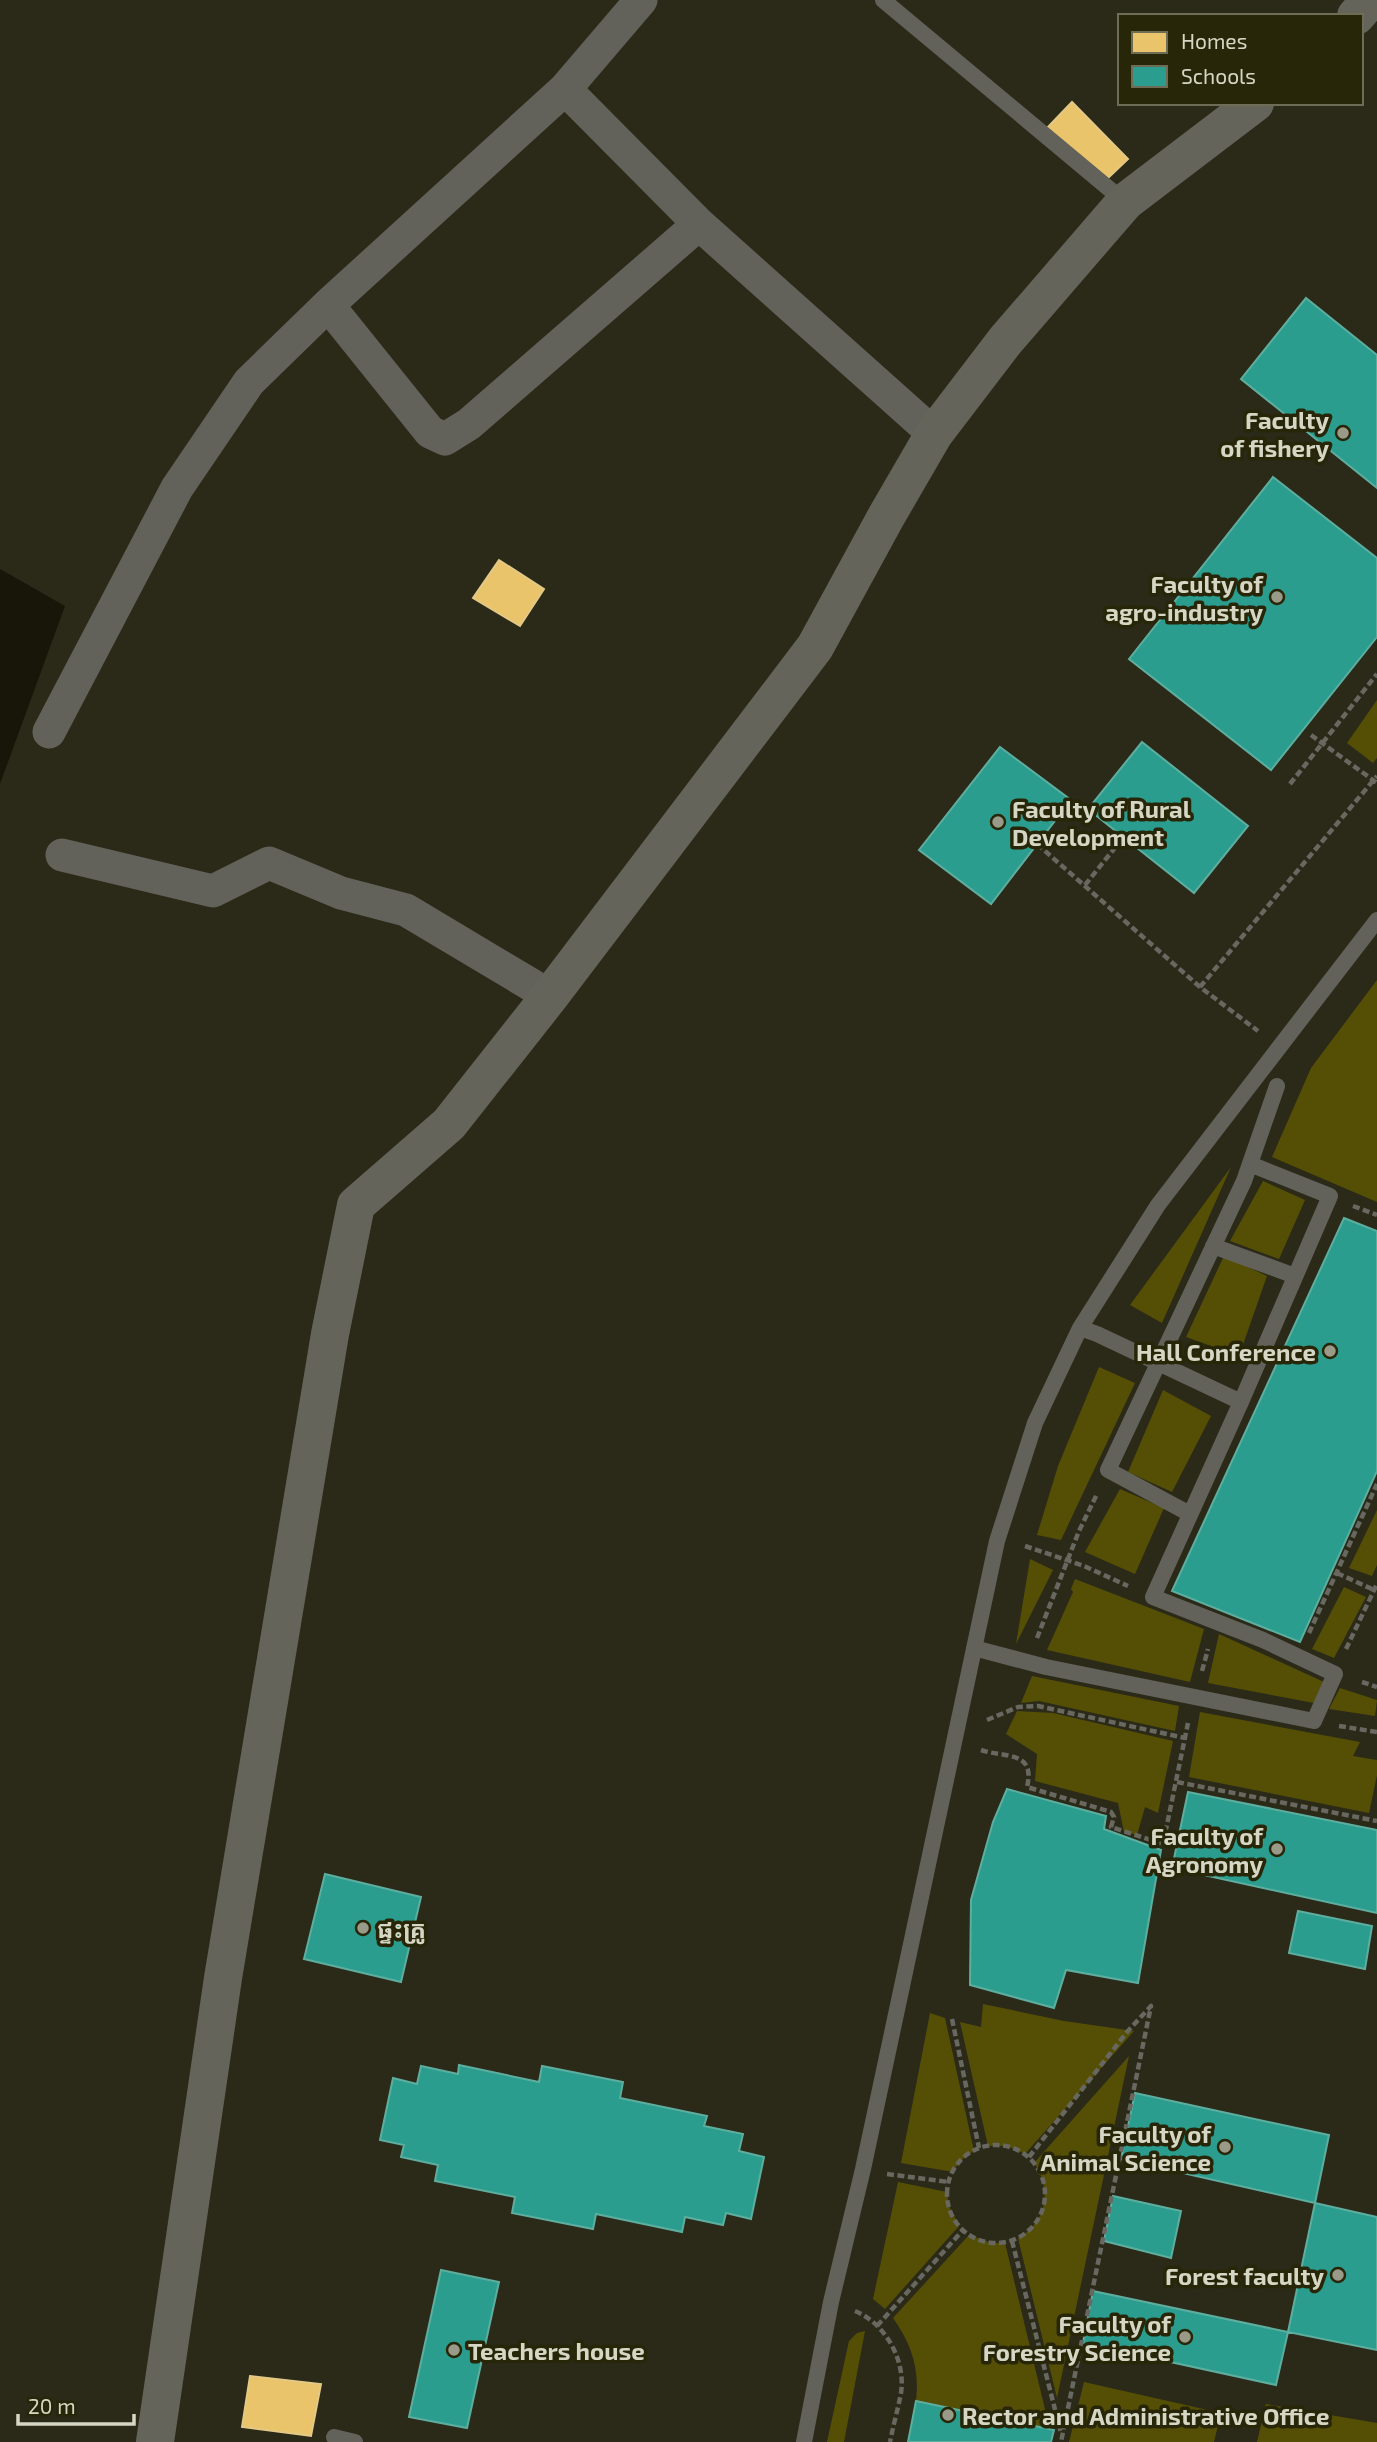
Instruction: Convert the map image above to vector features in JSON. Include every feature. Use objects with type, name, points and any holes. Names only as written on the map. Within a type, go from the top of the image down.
[{"type":"street","points":[[49,732],[177,488],[249,382],[328,305],[565,89],[641,0]]},
{"type":"street","points":[[1358,14],[1370,0]]},
{"type":"street","points":[[565,89],[699,224],[934,434]]},
{"type":"street","points":[[155,2442],[223,1978],[330,1334],[356,1205],[449,1124],[550,996],[815,647],[934,434],[1005,341],[1125,202],[1252,105]]},
{"type":"street","points":[[328,305],[430,432],[445,439],[469,424],[699,224]]},
{"type":"street","points":[[62,855],[214,891],[269,863],[341,893],[406,910],[550,996]]},
{"type":"lane","points":[[883,0],[1125,202]]},
{"type":"lane","points":[[804,2442],[831,2302],[863,2169],[997,1541],[1035,1423],[1080,1328],[1158,1205],[1377,920]]},
{"type":"lane","points":[[1190,1514],[1108,1471],[1250,1164],[1277,1086]]},
{"type":"lane","points":[[974,1648],[1028,1662],[1314,1721],[1335,1674],[1153,1597],[1330,1196],[1250,1164]]},
{"type":"lane","points":[[1213,1247],[1295,1276]]},
{"type":"lane","points":[[1080,1328],[1241,1402]]},
{"type":"lane","points":[[334,2437],[355,2442]]},
{"type":"path","points":[[1290,784],[1377,674]]},
{"type":"path","points":[[1200,987],[1376,780],[1311,734]]},
{"type":"path","points":[[1085,885],[1122,839]]},
{"type":"path","points":[[1037,844],[1200,987],[1267,1038]]},
{"type":"path","points":[[1028,1662],[1068,1560],[1108,1471]]},
{"type":"path","points":[[1298,1657],[1377,1484]]},
{"type":"path","points":[[997,1541],[1016,1543],[1068,1560],[1153,1597]]},
{"type":"path","points":[[1336,1573],[1374,1590]]},
{"type":"path","points":[[1335,1674],[1377,1584]]},
{"type":"path","points":[[984,1722],[981,1752],[1015,1756],[1027,1765],[1031,1773],[1027,1787],[1111,1812],[1114,1818],[1111,1827],[1163,1844],[1195,1695],[1215,1621]]},
{"type":"path","points":[[956,1727],[977,1726],[1012,1709],[1038,1706],[1185,1738]]},
{"type":"path","points":[[1314,1721],[1377,1732]]},
{"type":"path","points":[[1177,1782],[1377,1821]]},
{"type":"path","points":[[1029,2157],[1127,2032],[1151,2006],[1062,2439]]},
{"type":"path","points":[[952,2019],[979,2149]]},
{"type":"path","points":[[1007,2146],[1029,2157],[1042,2177],[1044,2205],[1033,2226],[1012,2241],[982,2241],[963,2230],[953,2217],[948,2202],[949,2182],[959,2162],[979,2149],[1007,2146]]},
{"type":"path","points":[[863,2169],[949,2182]]},
{"type":"path","points":[[877,2326],[963,2230]]},
{"type":"path","points":[[1012,2241],[1062,2439]]},
{"type":"path","points":[[831,2302],[866,2315],[885,2332],[891,2344],[901,2376],[901,2392],[890,2442]]},
{"type":"shaded area","points":[[0,569],[65,606],[0,784]]},
{"type":"shaded area","points":[[1377,700],[1377,758],[1373,763],[1347,743]]},
{"type":"shaded area","points":[[1377,980],[1377,1202],[1272,1157],[1311,1068]]},
{"type":"shaded area","points":[[1231,1167],[1162,1323],[1130,1305]]},
{"type":"shaded area","points":[[1263,1181],[1305,1200],[1279,1259],[1230,1241]]},
{"type":"shaded area","points":[[1224,1256],[1267,1276],[1239,1356],[1186,1337]]},
{"type":"shaded area","points":[[1099,1367],[1135,1383],[1061,1540],[1037,1535],[1058,1466]]},
{"type":"shaded area","points":[[1163,1390],[1211,1416],[1172,1492],[1128,1472]]},
{"type":"shaded area","points":[[1120,1489],[1164,1508],[1135,1574],[1085,1552]]},
{"type":"shaded area","points":[[1377,1510],[1377,1565],[1372,1576],[1349,1568]]},
{"type":"shaded area","points":[[1030,1559],[1053,1570],[1016,1644]]},
{"type":"shaded area","points":[[1075,1579],[1204,1629],[1190,1682],[1047,1650],[1073,1592],[1071,1589]]},
{"type":"shaded area","points":[[1344,1587],[1366,1597],[1334,1658],[1312,1649]]},
{"type":"shaded area","points":[[1219,1634],[1324,1682],[1314,1703],[1208,1683]]},
{"type":"shaded area","points":[[1032,1676],[1179,1706],[1175,1731],[1039,1701],[1021,1703]]},
{"type":"shaded area","points":[[1340,1688],[1377,1700],[1375,1716],[1329,1709]]},
{"type":"shaded area","points":[[1017,1711],[1053,1713],[1173,1741],[1158,1813],[1145,1807],[1137,1835],[1124,1832],[1118,1803],[1035,1781],[1037,1754],[1006,1734]]},
{"type":"shaded area","points":[[1200,1712],[1360,1742],[1353,1756],[1377,1760],[1377,1775],[1369,1813],[1189,1777]]},
{"type":"shaded area","points":[[983,2004],[1064,2021],[1134,2031],[1025,2154],[1007,2146],[988,2146],[960,2022],[981,2027]]},
{"type":"shaded area","points":[[930,2013],[945,2018],[974,2151],[959,2162],[953,2172],[901,2163]]},
{"type":"shaded area","points":[[1129,2056],[1057,2398],[1018,2238],[1035,2223],[1044,2204],[1043,2183],[1034,2163]]},
{"type":"shaded area","points":[[898,2182],[947,2192],[949,2206],[959,2226],[885,2309],[873,2299]]},
{"type":"shaded area","points":[[969,2235],[992,2243],[1005,2243],[1050,2430],[916,2401],[917,2378],[913,2357],[893,2318]]},
{"type":"shaded area","points":[[865,2331],[844,2442],[827,2442],[849,2341],[857,2333]]},
{"type":"shaded area","points":[[1084,2382],[1221,2413],[1214,2442],[1069,2442]]},
{"type":"shaded area","points":[[1266,2404],[1377,2423],[1377,2442],[1257,2442]]},
{"type":"building: Homes","points":[[1072,102],[1128,159],[1105,181],[1047,128]]},
{"type":"building: Homes","points":[[499,560],[544,589],[520,626],[473,598]]},
{"type":"building: Homes","points":[[250,2376],[321,2384],[311,2436],[242,2427]]},
{"type":"building: Schools","name":"Faculty of fishery","points":[[1306,298],[1377,355],[1377,488],[1241,379]]},
{"type":"building: Schools","name":"Faculty of agro-industry","points":[[1273,477],[1377,558],[1377,637],[1271,770],[1129,659]]},
{"type":"building: Schools","points":[[1142,742],[1248,826],[1194,893],[1088,809]]},
{"type":"building: Schools","name":"Faculty of Rural Development","points":[[1000,747],[1071,800],[991,904],[919,850]]},
{"type":"building: Schools","name":"Hall Conference","points":[[1344,1218],[1377,1231],[1377,1471],[1300,1642],[1172,1591]]},
{"type":"building: Schools","points":[[1007,1789],[1106,1816],[1104,1829],[1161,1850],[1138,1983],[1066,1970],[1054,2008],[970,1985],[971,1900],[993,1822]]},
{"type":"building: Schools","name":"Faculty of Agronomy","points":[[1188,1792],[1377,1830],[1377,1913],[1172,1868]]},
{"type":"building: Schools","name":"ផ្ទះគ្រូ","points":[[325,1874],[421,1897],[401,1982],[304,1959]]},
{"type":"building: Schools","name":"Faculty of Agronomy","points":[[1298,1911],[1372,1926],[1365,1969],[1289,1953]]},
{"type":"building: Schools","points":[[459,2065],[539,2082],[542,2066],[623,2082],[620,2098],[707,2116],[704,2126],[743,2134],[739,2151],[764,2157],[751,2219],[726,2213],[723,2225],[685,2217],[682,2232],[596,2214],[593,2229],[512,2213],[515,2197],[435,2181],[438,2165],[401,2157],[404,2145],[380,2140],[393,2078],[417,2084],[421,2066],[458,2074]]},
{"type":"building: Schools","name":"Faculty of Animal Science","points":[[1135,2093],[1329,2135],[1315,2203],[1121,2159]]},
{"type":"building: Schools","points":[[1113,2196],[1181,2211],[1171,2258],[1104,2241]]},
{"type":"building: Schools","name":"Forest faculty","points":[[1315,2203],[1377,2217],[1377,2350],[1288,2332]]},
{"type":"building: Schools","name":"Teachers house","points":[[441,2270],[499,2282],[467,2428],[409,2417]]},
{"type":"building: Schools","name":"Faculty of Forestry Science","points":[[1093,2291],[1288,2332],[1276,2385],[1083,2343]]},
{"type":"building: Schools","name":"Rector and Administrative Office","points":[[916,2401],[1054,2430],[1051,2442],[908,2442]]},
{"type":"place","name":"Faculty of fishery","points":[[1343,433]]},
{"type":"place","name":"Faculty of agro-industry","points":[[1277,597]]},
{"type":"place","name":"Faculty of Rural Development","points":[[998,822]]},
{"type":"place","name":"Hall Conference","points":[[1330,1351]]},
{"type":"place","name":"Faculty of Agronomy","points":[[1277,1849]]},
{"type":"place","name":"ផ្ទះគ្រូ","points":[[363,1928]]},
{"type":"place","name":"Faculty of Animal Science","points":[[1225,2147]]},
{"type":"place","name":"Forest faculty","points":[[1338,2275]]},
{"type":"place","name":"Faculty of Forestry Science","points":[[1185,2337]]},
{"type":"place","name":"Teachers house","points":[[454,2350]]},
{"type":"place","name":"Rector and Administrative Office","points":[[948,2415]]}]
